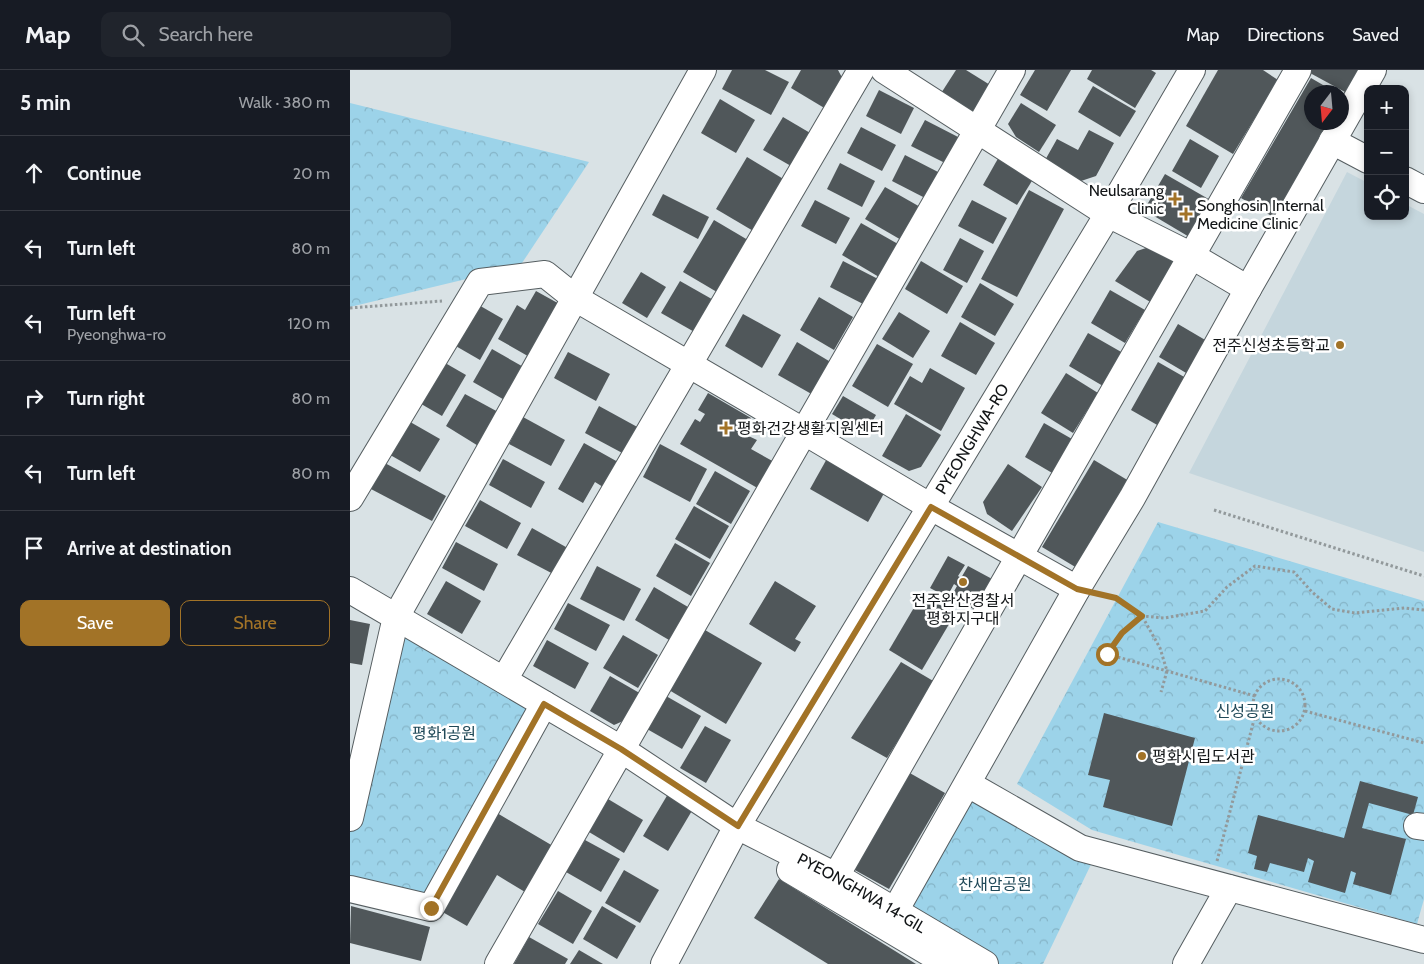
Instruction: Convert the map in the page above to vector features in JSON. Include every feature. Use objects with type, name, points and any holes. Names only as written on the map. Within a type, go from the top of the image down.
[{"type":"street","points":[[350,818],[396,617],[703,70]]},
{"type":"street","points":[[504,680],[861,70]]},
{"type":"street","points":[[884,70],[1108,214],[1192,256],[1248,289]]},
{"type":"street","points":[[498,964],[1012,70]]},
{"type":"street","name":"PYEONGHWA-RO","points":[[664,964],[738,826],[1108,214],[1192,70]]},
{"type":"street","points":[[836,876],[1018,555],[1298,70]]},
{"type":"street","points":[[895,911],[1077,589],[1132,498],[1373,70]]},
{"type":"street","points":[[1332,141],[1364,158]]},
{"type":"street","points":[[1409,182],[1424,190]]},
{"type":"street","points":[[350,498],[480,282],[545,274],[575,298],[931,507],[1077,589]]},
{"type":"street","name":"PYEONGHWA 14-GIL","points":[[350,590],[621,749],[738,826],[836,876],[985,964]]},
{"type":"street","points":[[350,889],[431,908],[544,704]]},
{"type":"street","points":[[968,784],[1080,848],[1424,940]]},
{"type":"street","points":[[781,865],[948,964]]},
{"type":"street","points":[[1186,964],[1220,886]]},
{"type":"path","points":[[350,308],[445,301],[472,296]]},
{"type":"path","points":[[1214,510],[1424,576]]},
{"type":"path","points":[[1255,696],[1107,654],[1122,633],[1142,616],[1164,618],[1205,611],[1227,587],[1255,566],[1294,572],[1312,592],[1332,609],[1355,613],[1405,608],[1424,610]]},
{"type":"path","points":[[1077,589],[1116,598],[1142,616],[1160,648],[1168,671],[1162,692]]},
{"type":"path","points":[[1220,886],[1255,716],[1253,704],[1255,696],[1265,683],[1277,679],[1285,680],[1299,687],[1304,695],[1305,711],[1302,719],[1289,729],[1270,730],[1262,725],[1255,716]]},
{"type":"path","points":[[1305,711],[1424,742]]},
{"type":"shaded area","name":"전주신성초등학교","points":[[1347,172],[1364,181],[1364,220],[1409,220],[1409,206],[1424,214],[1424,552],[1189,473]]},
{"type":"green space","points":[[350,103],[589,162],[520,266],[350,307]]},
{"type":"green space","name":"신성공원","points":[[1158,522],[1424,601],[1424,899],[1417,924],[1092,830],[1017,784]]},
{"type":"green space","name":"평화1공원","points":[[396,617],[544,704],[431,908],[350,889],[350,818]]},
{"type":"green space","name":"찬새암공원","points":[[968,784],[1097,852],[1043,964],[985,964],[895,911]]},
{"type":"building","points":[[732,70],[765,70],[789,82],[771,115],[722,89]]},
{"type":"building","points":[[801,70],[838,70],[846,85],[831,112],[791,88]]},
{"type":"building","points":[[956,70],[966,70],[995,88],[980,111],[967,115],[938,98]]},
{"type":"building","points":[[1035,70],[1071,70],[1047,111],[1020,95]]},
{"type":"building","points":[[1092,70],[1151,70],[1156,73],[1135,108],[1087,79]]},
{"type":"building","points":[[1218,70],[1263,70],[1278,80],[1233,154],[1186,126]]},
{"type":"building","points":[[1311,70],[1358,70],[1349,85],[1332,85],[1310,73]]},
{"type":"building","points":[[1311,78],[1323,85],[1307,85]]},
{"type":"building","points":[[1093,86],[1136,111],[1120,137],[1078,112]]},
{"type":"building","points":[[879,90],[914,108],[901,134],[866,116]]},
{"type":"building","points":[[1304,90],[1304,130],[1326,130],[1275,218],[1241,198]]},
{"type":"building","points":[[720,99],[755,120],[736,153],[701,133]]},
{"type":"building","points":[[1021,103],[1056,125],[1039,152],[1016,137],[1008,124]]},
{"type":"building","points":[[783,117],[817,137],[798,170],[763,150]]},
{"type":"building","points":[[925,120],[960,138],[947,164],[911,146]]},
{"type":"building","points":[[861,127],[896,145],[882,171],[847,153]]},
{"type":"building","points":[[1089,130],[1114,143],[1096,176],[1081,181],[1044,162],[1057,139],[1078,150]]},
{"type":"building","points":[[1190,139],[1219,156],[1201,188],[1172,171]]},
{"type":"building","points":[[905,155],[940,173],[927,199],[892,181]]},
{"type":"building","points":[[1000,155],[1035,176],[1017,205],[983,185]]},
{"type":"building","points":[[747,157],[785,180],[755,232],[716,209]]},
{"type":"building","points":[[840,163],[875,181],[862,207],[827,189]]},
{"type":"building","points":[[1165,174],[1212,201],[1191,238],[1144,210]]},
{"type":"building","points":[[885,187],[922,208],[903,241],[865,219]]},
{"type":"building","points":[[1029,190],[1064,209],[1017,297],[981,279]]},
{"type":"building","points":[[663,194],[709,217],[698,239],[652,215]]},
{"type":"building","points":[[815,200],[850,218],[836,244],[801,226]]},
{"type":"building","points":[[972,200],[1007,218],[993,244],[958,226]]},
{"type":"building","points":[[714,220],[753,243],[722,295],[683,272]]},
{"type":"building","points":[[861,223],[898,244],[879,277],[842,255]]},
{"type":"building","points":[[960,238],[984,251],[967,283],[943,270]]},
{"type":"building","points":[[1149,247],[1179,261],[1152,303],[1115,281],[1137,251]]},
{"type":"building","points":[[843,261],[878,279],[865,305],[830,287]]},
{"type":"building","points":[[921,261],[963,286],[947,314],[905,289]]},
{"type":"building","points":[[641,272],[666,287],[647,318],[622,303]]},
{"type":"building","points":[[680,281],[717,302],[698,334],[661,313]]},
{"type":"building","points":[[980,283],[1014,304],[995,336],[961,317]]},
{"type":"building","points":[[1110,290],[1145,310],[1125,343],[1091,323]]},
{"type":"building","points":[[536,291],[563,306],[533,359],[498,339],[517,305],[525,310]]},
{"type":"building","points":[[819,297],[853,317],[834,350],[800,330]]},
{"type":"building","points":[[477,304],[503,319],[480,360],[454,345]]},
{"type":"building","points":[[899,312],[930,331],[913,358],[882,339]]},
{"type":"building","points":[[743,314],[781,335],[762,368],[725,346]]},
{"type":"building","points":[[960,322],[995,343],[976,375],[941,356]]},
{"type":"building","points":[[1178,324],[1212,344],[1193,377],[1159,357]]},
{"type":"building","points":[[1088,333],[1123,353],[1103,386],[1069,366]]},
{"type":"building","points":[[797,342],[834,364],[815,396],[778,375]]},
{"type":"building","points":[[877,344],[913,364],[888,407],[852,386]]},
{"type":"building","points":[[492,349],[527,369],[508,402],[473,382]]},
{"type":"building","points":[[568,352],[610,374],[596,401],[554,378]]},
{"type":"building","points":[[440,360],[466,375],[442,416],[416,401]]},
{"type":"building","points":[[1158,362],[1193,382],[1166,430],[1131,410]]},
{"type":"building","points":[[930,368],[965,388],[941,431],[894,404],[910,376],[922,383]]},
{"type":"building","points":[[1066,373],[1098,393],[1073,433],[1041,413]]},
{"type":"building","points":[[708,393],[751,418],[742,433],[757,440],[751,449],[776,463],[761,490],[680,444],[695,419],[700,422],[705,414],[698,410]]},
{"type":"building","points":[[465,394],[500,413],[480,447],[446,426]]},
{"type":"building","points":[[843,396],[876,415],[865,434],[832,414]]},
{"type":"building","points":[[599,406],[641,429],[626,455],[585,433]]},
{"type":"building","points":[[906,414],[941,435],[921,467],[909,471],[882,456]]},
{"type":"building","points":[[523,417],[565,440],[551,466],[509,444]]},
{"type":"building","points":[[405,419],[440,439],[420,472],[385,452]]},
{"type":"building","points":[[1044,423],[1079,443],[1059,477],[1025,457]]},
{"type":"building","points":[[584,443],[618,462],[603,487],[595,482],[583,503],[558,489]]},
{"type":"building","points":[[660,444],[707,469],[690,502],[643,477]]},
{"type":"building","points":[[829,455],[887,488],[868,522],[810,489]]},
{"type":"building","points":[[503,459],[545,482],[531,508],[489,485]]},
{"type":"building","points":[[1094,460],[1129,481],[1077,568],[1042,547]]},
{"type":"building","points":[[383,462],[446,496],[432,521],[369,488]]},
{"type":"building","points":[[1008,464],[1042,487],[1012,531],[987,514],[983,502]]},
{"type":"building","points":[[715,471],[750,491],[731,524],[696,504]]},
{"type":"building","points":[[480,500],[521,523],[507,549],[465,526]]},
{"type":"building","points":[[694,506],[729,526],[710,559],[675,539]]},
{"type":"building","points":[[532,528],[573,551],[559,577],[517,555]]},
{"type":"building","points":[[456,542],[498,564],[484,591],[442,568]]},
{"type":"building","points":[[675,543],[710,563],[691,596],[656,576]]},
{"type":"building","name":"전주완산경찰서 평화지구대","points":[[948,556],[965,565],[958,576],[961,578],[968,566],[994,580],[977,611],[951,597],[957,586],[954,584],[947,597],[930,588]]},
{"type":"building","points":[[597,566],[641,589],[624,621],[580,599]]},
{"type":"building","points":[[446,581],[481,601],[462,634],[427,614]]},
{"type":"building","points":[[775,581],[816,606],[795,639],[801,642],[795,652],[749,624]]},
{"type":"building","points":[[654,587],[688,607],[669,640],[635,620]]},
{"type":"building","points":[[922,594],[955,614],[922,670],[889,650]]},
{"type":"building","points":[[568,603],[610,625],[596,651],[554,629]]},
{"type":"building","points":[[350,620],[370,624],[362,665],[350,663]]},
{"type":"building","points":[[705,630],[762,663],[726,724],[669,690]]},
{"type":"building","points":[[623,635],[658,655],[638,688],[603,668]]},
{"type":"building","points":[[547,640],[589,663],[575,689],[533,666]]},
{"type":"building","points":[[901,662],[935,682],[887,758],[851,738]]},
{"type":"building","points":[[610,676],[643,695],[630,718],[614,725],[590,711]]},
{"type":"building","points":[[666,696],[701,716],[682,749],[647,729]]},
{"type":"building","name":"평화시립도서관","points":[[1104,713],[1195,738],[1172,826],[1103,807],[1110,780],[1088,775]]},
{"type":"building","points":[[705,726],[731,740],[706,783],[680,768]]},
{"type":"building","points":[[908,772],[945,793],[889,889],[853,869]]},
{"type":"building","points":[[1360,781],[1418,797],[1413,815],[1369,803],[1362,828],[1406,839],[1391,895],[1353,884],[1356,873],[1351,871],[1345,893],[1308,882],[1314,861],[1308,858],[1304,872],[1270,863],[1267,872],[1254,869],[1257,856],[1248,853],[1258,815],[1344,838]]},
{"type":"building","points":[[668,794],[693,809],[668,851],[643,836]]},
{"type":"building","points":[[608,799],[643,820],[624,853],[589,832]]},
{"type":"building","points":[[497,813],[553,846],[525,892],[497,875],[467,926],[439,910]]},
{"type":"building","points":[[585,840],[620,859],[601,892],[566,872]]},
{"type":"building","points":[[624,870],[659,890],[640,923],[605,903]]},
{"type":"building","points":[[779,879],[916,964],[828,964],[754,918]]},
{"type":"building","points":[[558,891],[592,911],[573,944],[538,924]]},
{"type":"building","points":[[351,906],[430,927],[421,961],[350,943]]},
{"type":"building","points":[[602,906],[636,926],[617,959],[583,939]]},
{"type":"building","points":[[529,937],[568,959],[565,964],[514,964]]},
{"type":"building","points":[[579,950],[603,964],[570,964]]},
{"type":"place","name":"Neulsarang Clinic","points":[[1175,199]]},
{"type":"place","name":"Songhosin Internal Medicine Clinic","points":[[1186,214]]},
{"type":"place","name":"전주신성초등학교","points":[[1340,345]]},
{"type":"place","name":"평화건강생활지원센터","points":[[726,428]]},
{"type":"place","name":"전주완산경찰서 평화지구대","points":[[963,582]]},
{"type":"place","name":"평화시립도서관","points":[[1142,756]]},
{"type":"route","points":[[431,908],[544,704],[621,749],[738,826],[931,507],[1077,589],[1116,598],[1142,616],[1122,633],[1107,654]]}]
